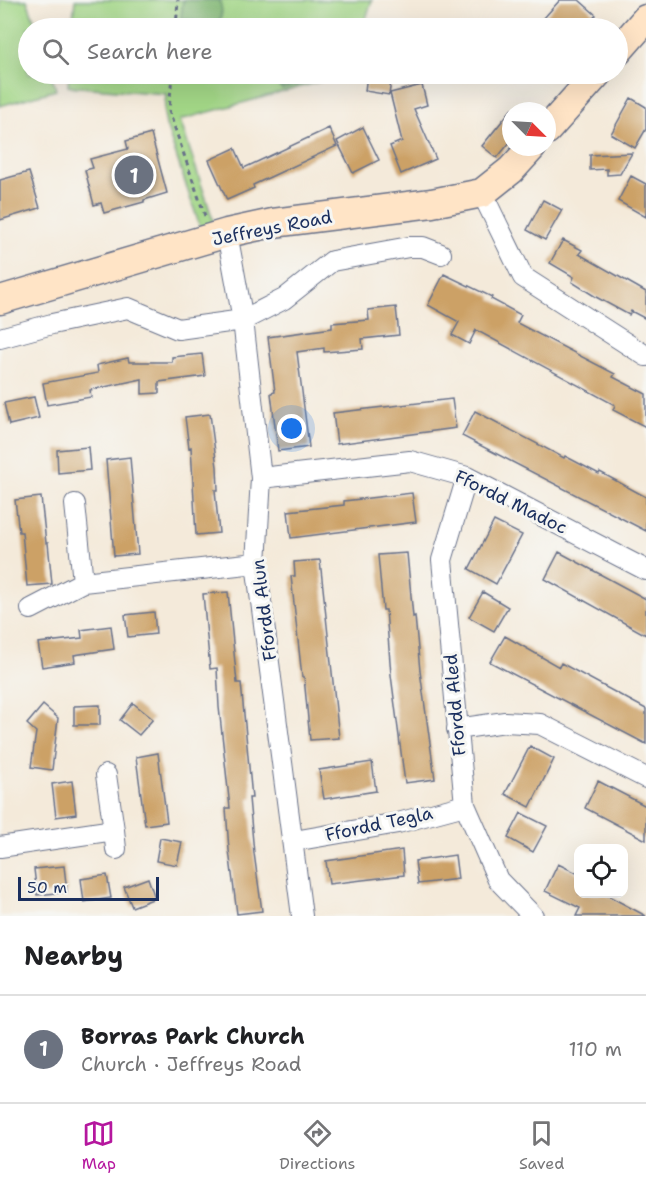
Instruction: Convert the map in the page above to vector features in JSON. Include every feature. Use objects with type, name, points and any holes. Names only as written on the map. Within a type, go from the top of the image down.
[{"type":"street","points":[[628,40],[646,19]]},
{"type":"street","points":[[556,120],[588,84]]},
{"type":"street","name":"Jeffreys Road","points":[[0,300],[220,236],[273,223],[432,203],[482,193],[511,170],[524,156]]},
{"type":"street","points":[[482,193],[523,277],[646,356]]},
{"type":"street","name":"Ffordd Alun","points":[[220,236],[243,320],[261,478],[256,563],[302,916]]},
{"type":"street","points":[[0,338],[128,308],[178,329],[243,320],[285,299],[332,261],[409,247],[423,247],[441,254]]},
{"type":"street","name":"Ffordd Madoc","points":[[261,478],[410,461],[467,477],[646,570]]},
{"type":"street","name":"Ffordd Aled","points":[[467,477],[442,560],[465,805],[498,880],[533,916]]},
{"type":"street","points":[[75,504],[83,582]]},
{"type":"street","points":[[31,609],[83,582],[256,563]]},
{"type":"street","points":[[457,729],[505,722],[540,724],[646,778]]},
{"type":"street","points":[[0,847],[115,840],[106,775]]},
{"type":"street","name":"Ffordd Tegla","points":[[294,841],[398,823],[465,805]]},
{"type":"path","points":[[177,18],[178,0]]},
{"type":"path","points":[[171,84],[169,111],[220,236]]},
{"type":"green space","points":[[0,0],[27,0],[33,18],[18,18],[18,84],[54,84],[56,90],[0,106]]},
{"type":"green space","points":[[75,0],[372,0],[366,18],[73,18]]},
{"type":"green space","points":[[183,0],[219,0],[222,12],[220,18],[181,18]]},
{"type":"green space","points":[[68,84],[311,84],[180,120],[214,223],[200,227],[166,125],[164,113],[166,94],[68,86]]},
{"type":"green space","points":[[276,84],[301,84],[282,89]]},
{"type":"building","points":[[560,0],[579,0],[596,15],[593,18],[544,18]]},
{"type":"building","points":[[366,84],[391,84],[389,95],[365,91]]},
{"type":"building","points":[[422,85],[427,105],[414,109],[436,159],[401,174],[390,146],[402,141],[390,93]]},
{"type":"building","points":[[631,98],[646,107],[646,129],[635,148],[611,134]]},
{"type":"building","points":[[502,121],[502,152],[497,158],[482,146]]},
{"type":"building","points":[[363,127],[379,160],[353,173],[337,141]]},
{"type":"building","points":[[329,128],[337,146],[253,185],[254,188],[227,200],[209,160],[235,148],[244,168]]},
{"type":"building","points":[[151,134],[167,193],[104,213],[101,203],[94,205],[85,170],[93,168],[90,159],[128,149],[126,141]]},
{"type":"building","points":[[632,153],[620,174],[607,175],[607,169],[590,170],[590,155]]},
{"type":"building","points":[[29,172],[40,208],[0,220],[0,180]]},
{"type":"building","points":[[631,176],[646,184],[646,217],[618,201]]},
{"type":"building","points":[[543,200],[562,210],[545,240],[527,230]]},
{"type":"building","points":[[563,240],[582,250],[579,254],[646,292],[646,319],[631,311],[629,315],[596,297],[572,282],[574,277],[550,263]]},
{"type":"building","points":[[444,274],[492,297],[491,299],[521,315],[517,323],[615,374],[613,377],[646,394],[646,427],[613,410],[615,405],[476,330],[469,344],[452,335],[459,322],[428,305]]},
{"type":"building","points":[[396,307],[399,335],[362,339],[363,349],[324,352],[324,348],[297,352],[309,447],[278,451],[271,393],[275,392],[268,337],[332,328],[332,323],[369,320],[368,310]]},
{"type":"building","points":[[202,354],[205,376],[159,382],[159,393],[142,394],[142,379],[90,390],[91,397],[47,405],[43,383],[98,373],[97,365],[128,358],[129,362],[172,362],[172,357]]},
{"type":"building","points":[[34,397],[39,418],[9,425],[4,403]]},
{"type":"building","points":[[452,399],[456,428],[337,444],[333,413]]},
{"type":"building","points":[[475,411],[564,458],[565,456],[599,474],[600,472],[646,497],[646,531],[462,436]]},
{"type":"building","points":[[210,414],[217,467],[218,490],[215,490],[219,533],[196,535],[191,447],[189,448],[185,417]]},
{"type":"building","points":[[88,447],[90,470],[58,473],[57,450]]},
{"type":"building","points":[[130,457],[138,554],[114,556],[106,460]]},
{"type":"building","points":[[412,493],[416,522],[291,538],[288,511],[344,505],[344,501]]},
{"type":"building","points":[[41,497],[52,584],[27,586],[22,532],[19,532],[15,500]]},
{"type":"building","points":[[494,521],[522,535],[496,584],[469,569]]},
{"type":"building","points":[[559,552],[646,599],[646,635],[545,579]]},
{"type":"building","points":[[407,553],[413,617],[415,616],[435,779],[405,783],[378,555]]},
{"type":"building","points":[[320,560],[339,738],[310,740],[291,576],[295,576],[294,562]]},
{"type":"building","points":[[228,592],[237,683],[241,683],[252,798],[249,798],[254,853],[262,911],[237,914],[229,850],[226,808],[230,808],[217,668],[210,669],[203,594]]},
{"type":"building","points":[[483,592],[508,607],[494,631],[469,617]]},
{"type":"building","points":[[154,612],[156,634],[128,637],[125,615]]},
{"type":"building","points":[[111,626],[114,649],[74,655],[75,662],[42,667],[38,643],[82,638],[81,630]]},
{"type":"building","points":[[505,636],[559,667],[561,663],[646,709],[646,744],[490,662]]},
{"type":"building","points":[[133,703],[153,719],[139,735],[120,720]]},
{"type":"building","points":[[43,705],[58,718],[52,770],[31,767],[36,732],[27,724]]},
{"type":"building","points":[[100,705],[100,725],[74,725],[74,706]]},
{"type":"building","points":[[530,746],[554,759],[530,807],[505,794]]},
{"type":"building","points":[[158,753],[167,822],[145,825],[136,757]]},
{"type":"building","points":[[372,762],[376,791],[324,799],[319,770]]},
{"type":"building","points":[[72,781],[76,814],[56,817],[52,784]]},
{"type":"building","points":[[598,781],[646,806],[646,840],[585,808]]},
{"type":"building","points":[[521,813],[547,826],[533,852],[508,838]]},
{"type":"building","points":[[160,838],[182,842],[177,865],[156,861]]},
{"type":"building","points":[[402,850],[404,875],[329,884],[326,861]]},
{"type":"building","points":[[455,855],[458,879],[418,884],[415,861]]},
{"type":"building","points":[[558,864],[574,872],[574,898],[612,898],[646,916],[576,916],[580,908],[545,891]]},
{"type":"building","points":[[64,866],[67,892],[37,895],[34,869]]},
{"type":"building","points":[[107,875],[111,898],[84,902],[81,879]]},
{"type":"building","points":[[148,878],[155,898],[132,907],[124,887]]},
{"type":"place","name":"Borras Park Church","points":[[134,175]]}]
